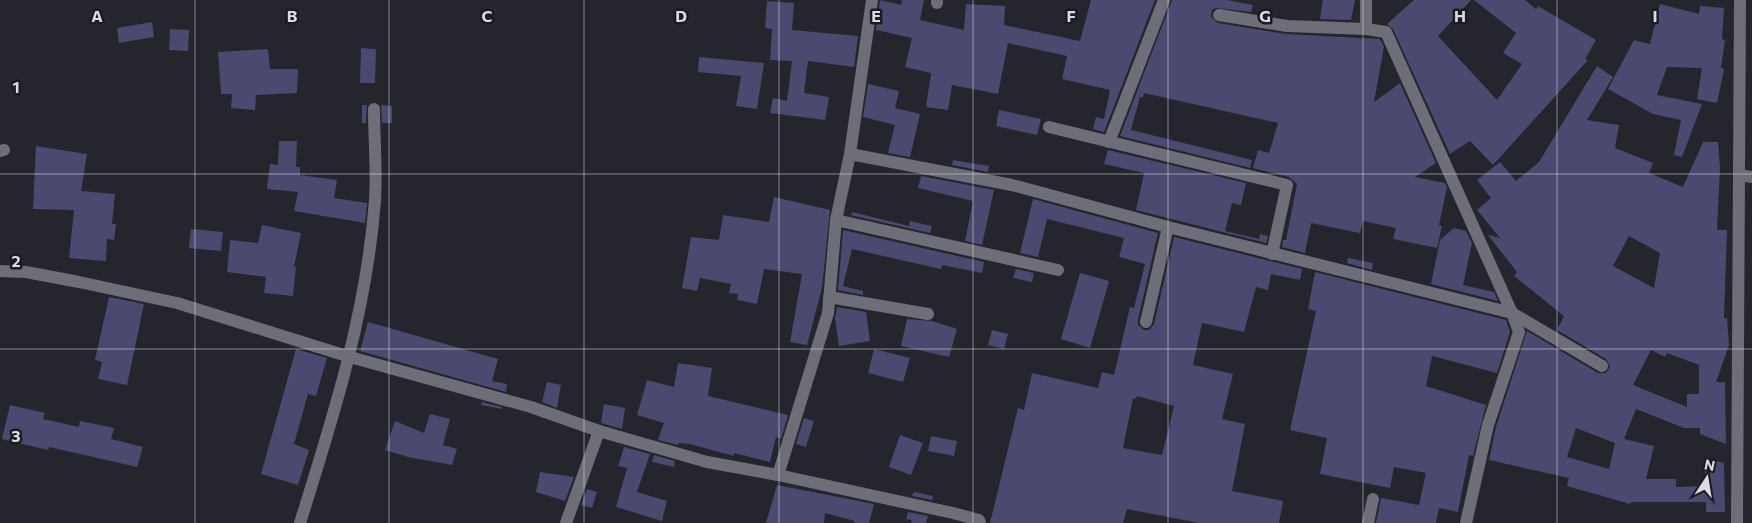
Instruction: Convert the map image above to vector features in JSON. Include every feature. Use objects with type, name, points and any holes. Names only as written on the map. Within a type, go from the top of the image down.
[{"type":"street","points":[[778,474],[828,313],[836,220],[850,154],[872,0]]},
{"type":"street","points":[[1109,142],[1164,0]]},
{"type":"street","points":[[1366,0],[1366,29]]},
{"type":"street","points":[[1737,523],[1746,176],[1740,0]]},
{"type":"street","points":[[1219,15],[1287,26],[1366,29],[1386,32],[1512,313],[1518,332],[1488,425],[1466,523]]},
{"type":"street","points":[[300,523],[350,356],[366,271],[375,200],[374,108]]},
{"type":"street","points":[[1049,127],[1286,185],[1272,254]]},
{"type":"street","points":[[850,154],[1012,184],[1272,254],[1512,313],[1602,366]]},
{"type":"street","points":[[836,220],[1058,270]]},
{"type":"street","points":[[1146,322],[1168,227]]},
{"type":"street","points":[[0,271],[26,272],[177,303],[350,356],[531,406],[599,431],[707,462],[778,474],[953,513],[979,520],[980,523]]},
{"type":"street","points":[[829,297],[928,314]]},
{"type":"street","points":[[566,523],[599,431]]},
{"type":"street","points":[[1368,523],[1373,499]]},
{"type":"building","points":[[880,0],[901,5],[902,0],[924,0],[920,20],[964,30],[966,4],[1005,6],[1004,25],[1080,41],[1091,0],[1155,0],[1104,132],[1093,129],[1096,117],[1104,119],[1110,90],[1062,79],[1067,56],[1008,43],[998,94],[952,85],[948,110],[926,107],[931,73],[905,67],[912,38],[876,30]]},
{"type":"building","points":[[1172,0],[1227,0],[1253,5],[1251,12],[1216,8],[1212,10],[1211,17],[1218,23],[1286,34],[1380,39],[1384,47],[1374,102],[1400,83],[1436,163],[1415,177],[1445,183],[1447,187],[1439,225],[1442,226],[1437,248],[1393,239],[1396,228],[1363,221],[1360,233],[1311,223],[1305,253],[1282,247],[1283,240],[1286,240],[1297,184],[1289,177],[1253,168],[1258,150],[1269,153],[1278,123],[1144,93],[1143,97],[1140,97],[1131,130],[1252,160],[1250,168],[1120,136]]},
{"type":"building","points":[[1323,0],[1355,0],[1351,20],[1320,19]]},
{"type":"building","points":[[1414,0],[1471,0],[1438,36],[1497,100],[1522,64],[1503,53],[1516,33],[1474,0],[1525,0],[1536,9],[1538,6],[1596,40],[1585,59],[1588,60],[1493,165],[1470,141],[1450,154],[1393,29],[1387,24]]},
{"type":"building","points":[[767,1],[794,3],[792,30],[858,36],[854,67],[808,61],[804,93],[829,97],[825,120],[770,113],[773,98],[787,101],[792,61],[770,60],[772,29],[765,28]]},
{"type":"building","points":[[1660,4],[1699,14],[1700,6],[1724,8],[1722,39],[1725,40],[1721,68],[1724,69],[1717,103],[1697,99],[1702,68],[1667,67],[1657,95],[1702,104],[1682,157],[1674,155],[1681,120],[1653,114],[1608,89],[1634,40],[1650,44]]},
{"type":"building","points":[[152,22],[154,37],[119,43],[117,28]]},
{"type":"building","points":[[170,29],[189,30],[188,51],[169,50]]},
{"type":"building","points":[[361,48],[376,49],[375,83],[360,83]]},
{"type":"building","points":[[268,49],[270,69],[298,69],[297,93],[256,95],[255,110],[231,108],[232,94],[221,94],[218,52]]},
{"type":"building","points":[[699,57],[764,63],[757,109],[736,106],[741,76],[698,72]]},
{"type":"building","points":[[1597,66],[1613,77],[1587,120],[1619,125],[1615,148],[1653,163],[1649,173],[1683,187],[1703,142],[1718,142],[1720,168],[1717,230],[1727,230],[1724,318],[1727,318],[1729,345],[1716,382],[1725,382],[1726,444],[1700,434],[1700,428],[1684,428],[1636,409],[1624,439],[1654,446],[1646,479],[1676,479],[1676,487],[1705,486],[1705,458],[1724,463],[1725,512],[1706,512],[1706,502],[1631,502],[1630,504],[1567,486],[1569,478],[1489,460],[1496,427],[1527,331],[1598,373],[1606,373],[1610,367],[1606,359],[1557,330],[1564,316],[1514,276],[1517,272],[1488,235],[1500,238],[1477,210],[1491,198],[1477,180],[1500,162],[1516,181],[1539,162]],"holes":[[[1629,236],[1660,253],[1654,288],[1613,266]],[[1651,350],[1665,357],[1667,353],[1699,365],[1699,394],[1687,394],[1687,407],[1633,385]],[[1576,428],[1615,443],[1609,469],[1567,457]]]},
{"type":"building","points":[[868,84],[899,91],[895,108],[920,114],[910,157],[888,153],[895,125],[863,117]]},
{"type":"building","points":[[362,105],[367,105],[366,123],[362,123]]},
{"type":"building","points":[[381,105],[392,106],[392,123],[382,123]]},
{"type":"building","points":[[999,110],[1041,119],[1037,135],[996,126]]},
{"type":"building","points":[[279,141],[297,141],[296,167],[300,167],[300,175],[337,180],[334,198],[367,203],[365,223],[294,211],[298,192],[267,189],[270,164],[278,165]]},
{"type":"building","points":[[36,146],[87,154],[81,191],[115,194],[112,224],[116,224],[114,240],[107,239],[106,261],[69,258],[74,210],[33,209]]},
{"type":"building","points":[[1108,150],[1246,183],[1241,205],[1232,203],[1225,231],[1259,239],[1260,234],[1268,236],[1266,243],[1136,210],[1144,173],[1104,164]]},
{"type":"building","points":[[953,160],[989,166],[988,172],[952,165]]},
{"type":"building","points":[[921,176],[994,190],[982,245],[965,241],[973,201],[918,188]]},
{"type":"building","points":[[774,197],[830,210],[822,288],[807,345],[790,342],[802,274],[764,269],[757,304],[737,300],[738,294],[729,293],[731,284],[700,278],[697,291],[682,288],[691,237],[719,240],[723,215],[769,222]]},
{"type":"building","points":[[1033,199],[1158,233],[1138,320],[1138,325],[1144,330],[1149,330],[1154,324],[1174,237],[1302,269],[1300,280],[1271,274],[1268,290],[1256,287],[1244,332],[1202,323],[1193,365],[1233,374],[1222,419],[1245,424],[1232,491],[1283,501],[1279,523],[1199,523],[1127,509],[1123,523],[990,523],[1018,408],[1024,410],[1032,373],[1098,388],[1102,372],[1114,375],[1130,307],[1134,308],[1145,264],[1119,257],[1124,238],[1047,219],[1038,257],[1020,253]],"holes":[[[1137,396],[1174,406],[1162,455],[1123,448],[1133,398],[1136,399]]]},
{"type":"building","points":[[852,212],[909,226],[910,221],[932,226],[930,233],[846,214],[851,215]]},
{"type":"building","points":[[262,225],[301,233],[294,267],[296,267],[293,296],[264,293],[266,277],[227,272],[230,240],[258,243]]},
{"type":"building","points":[[1454,228],[1466,231],[1472,243],[1463,285],[1494,292],[1498,301],[1431,284],[1440,240]]},
{"type":"building","points":[[191,229],[223,232],[221,251],[189,248]]},
{"type":"building","points":[[843,230],[984,262],[982,273],[942,265],[941,269],[852,249],[843,286],[863,291],[863,295],[838,290]]},
{"type":"building","points":[[1348,258],[1373,263],[1372,270],[1347,263]]},
{"type":"building","points":[[1016,269],[1034,273],[1032,282],[1013,278]]},
{"type":"building","points":[[1315,272],[1506,320],[1510,332],[1497,373],[1432,356],[1426,386],[1486,405],[1473,456],[1469,455],[1458,512],[1439,508],[1436,523],[1376,523],[1381,498],[1419,505],[1426,473],[1394,467],[1390,488],[1320,474],[1327,438],[1290,430],[1316,311],[1308,309]]},
{"type":"building","points":[[1080,273],[1109,281],[1090,348],[1061,339]]},
{"type":"building","points":[[109,297],[144,304],[127,385],[98,379],[102,362],[95,360]]},
{"type":"building","points":[[837,307],[866,312],[870,341],[839,346],[835,318]]},
{"type":"building","points":[[907,319],[932,321],[957,329],[949,357],[901,346]]},
{"type":"building","points":[[368,322],[498,359],[492,381],[507,384],[506,392],[360,351]]},
{"type":"building","points":[[992,330],[1008,334],[1004,349],[988,345]]},
{"type":"building","points":[[296,349],[327,358],[316,396],[308,394],[294,444],[309,450],[298,485],[261,474]]},
{"type":"building","points":[[874,349],[910,358],[903,382],[868,373]]},
{"type":"building","points":[[678,363],[712,368],[708,396],[788,415],[781,439],[776,437],[770,462],[734,453],[734,456],[690,444],[679,443],[678,445],[658,440],[664,423],[637,415],[647,380],[674,387]]},
{"type":"building","points":[[547,382],[561,385],[557,408],[542,402]]},
{"type":"building","points":[[482,402],[502,407],[502,409],[481,405]]},
{"type":"building","points":[[604,404],[625,408],[622,429],[601,423]]},
{"type":"building","points":[[10,405],[45,413],[43,419],[79,427],[80,421],[114,428],[111,439],[143,447],[137,467],[49,447],[48,450],[2,439]]},
{"type":"building","points":[[430,414],[450,419],[443,445],[457,449],[452,465],[408,457],[385,450],[395,421],[424,433]]},
{"type":"building","points":[[804,418],[814,421],[806,447],[796,444]]},
{"type":"building","points":[[900,435],[923,443],[911,475],[889,467]]},
{"type":"building","points":[[931,436],[957,441],[954,456],[928,451]]},
{"type":"building","points":[[624,447],[650,454],[637,492],[667,501],[662,521],[616,507],[627,468],[618,466]]},
{"type":"building","points":[[654,455],[675,461],[674,467],[652,462]]},
{"type":"building","points":[[540,472],[574,477],[565,501],[536,492]]},
{"type":"building","points":[[777,485],[874,504],[869,523],[854,523],[855,521],[825,513],[824,523],[766,523]]},
{"type":"building","points":[[587,489],[597,492],[592,508],[581,505]]},
{"type":"building","points":[[914,492],[933,496],[932,500],[912,496]]},
{"type":"building","points":[[908,512],[928,516],[926,523],[911,523],[912,520],[906,519]]}]
